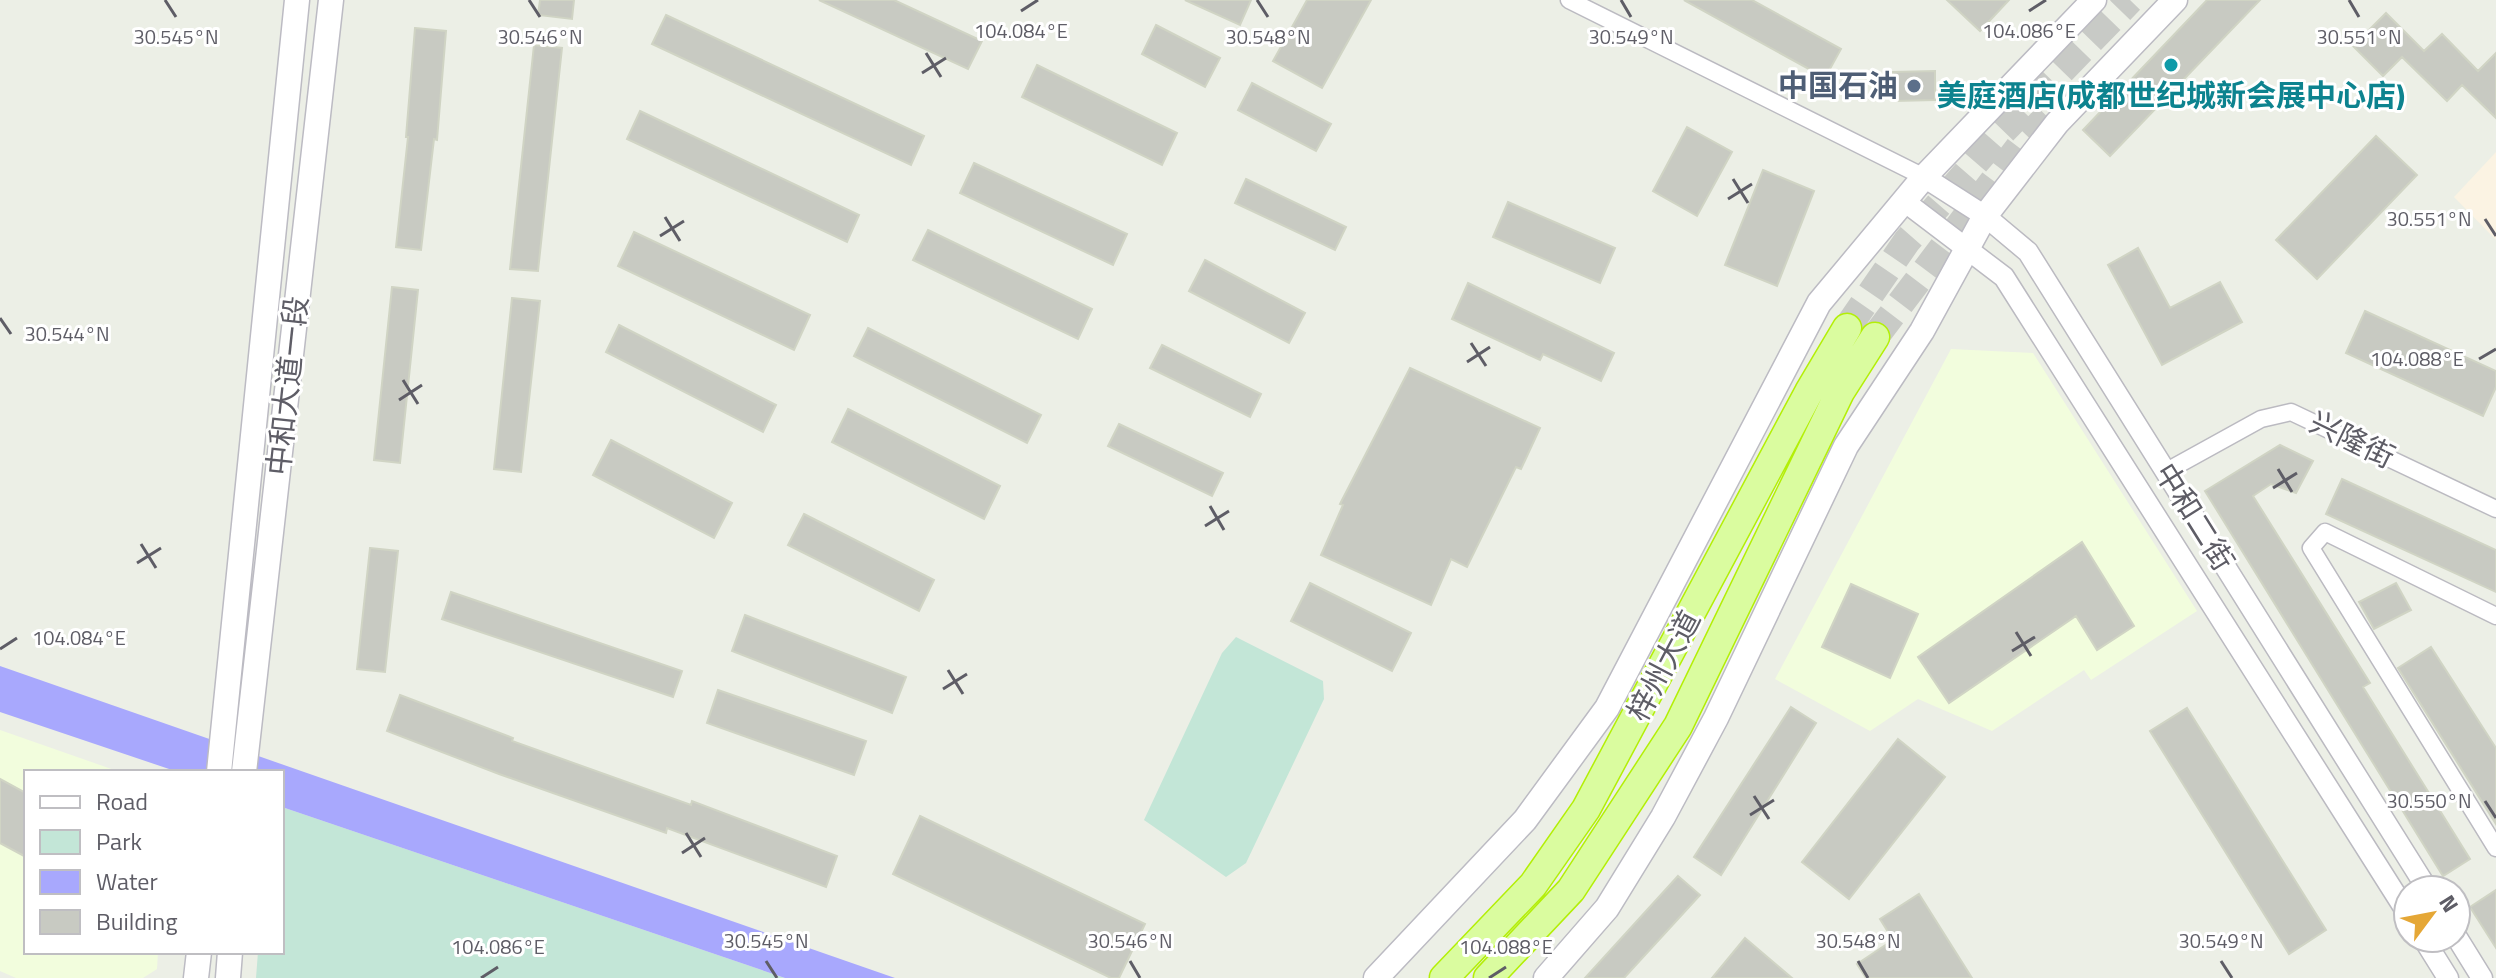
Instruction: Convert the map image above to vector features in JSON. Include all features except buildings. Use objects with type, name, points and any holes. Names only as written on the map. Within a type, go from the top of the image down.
[{"type":"highway","name":"梓州大道","points":[[1444,978],[1533,885],[1586,809],[1809,392],[1847,328]]},
{"type":"highway","name":"梓州大道","points":[[1488,978],[1571,890],[1678,726],[1840,392],[1875,337]]},
{"type":"main road","name":"中和大道一段","points":[[219,770],[297,0]]},
{"type":"main road","name":"中和大道一段","points":[[244,770],[331,0]]},
{"type":"main road","points":[[1376,978],[1525,820],[1607,708],[1819,303],[1924,177],[2094,0]]},
{"type":"main road","points":[[1546,978],[1607,908],[1663,817],[1716,718],[1846,446],[1922,331],[1985,216],[2057,123],[2175,0]]},
{"type":"main road","points":[[196,978],[199,954]]},
{"type":"main road","points":[[228,978],[230,954]]},
{"type":"street","points":[[1569,0],[1924,177]]},
{"type":"street","name":"中和二街","points":[[1924,177],[1985,216],[2028,252],[2418,874]]},
{"type":"street","name":"中和二街","points":[[1904,201],[2004,277],[2392,889]]},
{"type":"street","name":"兴隆街","points":[[2165,472],[2261,419],[2291,412],[2496,509]]},
{"type":"street","points":[[2496,616],[2325,532],[2311,548],[2496,848]]},
{"type":"street","points":[[2433,954],[2448,978]]},
{"type":"street","points":[[2467,954],[2482,978]]},
{"type":"shaded area","points":[[2496,152],[2496,240],[2454,197]]},
{"type":"shaded area","points":[[1951,349],[2033,353],[2197,611],[2091,680],[2084,670],[1992,731],[1918,699],[1870,731],[1775,679]]},
{"type":"shaded area","points":[[0,730],[114,770],[24,770],[24,954],[158,954],[157,969],[143,978],[16,978],[0,971]]},
{"type":"green space","points":[[1236,637],[1323,681],[1324,699],[1246,863],[1226,877],[1144,820],[1222,653]]},
{"type":"green space","points":[[284,808],[785,978],[256,978],[258,954],[284,954]]},
{"type":"water","points":[[0,666],[895,978],[785,978],[284,808],[284,770],[172,770],[0,712]]},
{"type":"tunnel","points":[[1847,328],[1907,241],[2002,132],[2130,0]]},
{"type":"tunnel","points":[[1875,337],[2023,142],[2069,94]]},
{"type":"place","name":"美庭酒店(成都世纪城新会展中心店)","points":[[2171,65]]},
{"type":"place","name":"中国石油","points":[[1914,86]]}]
